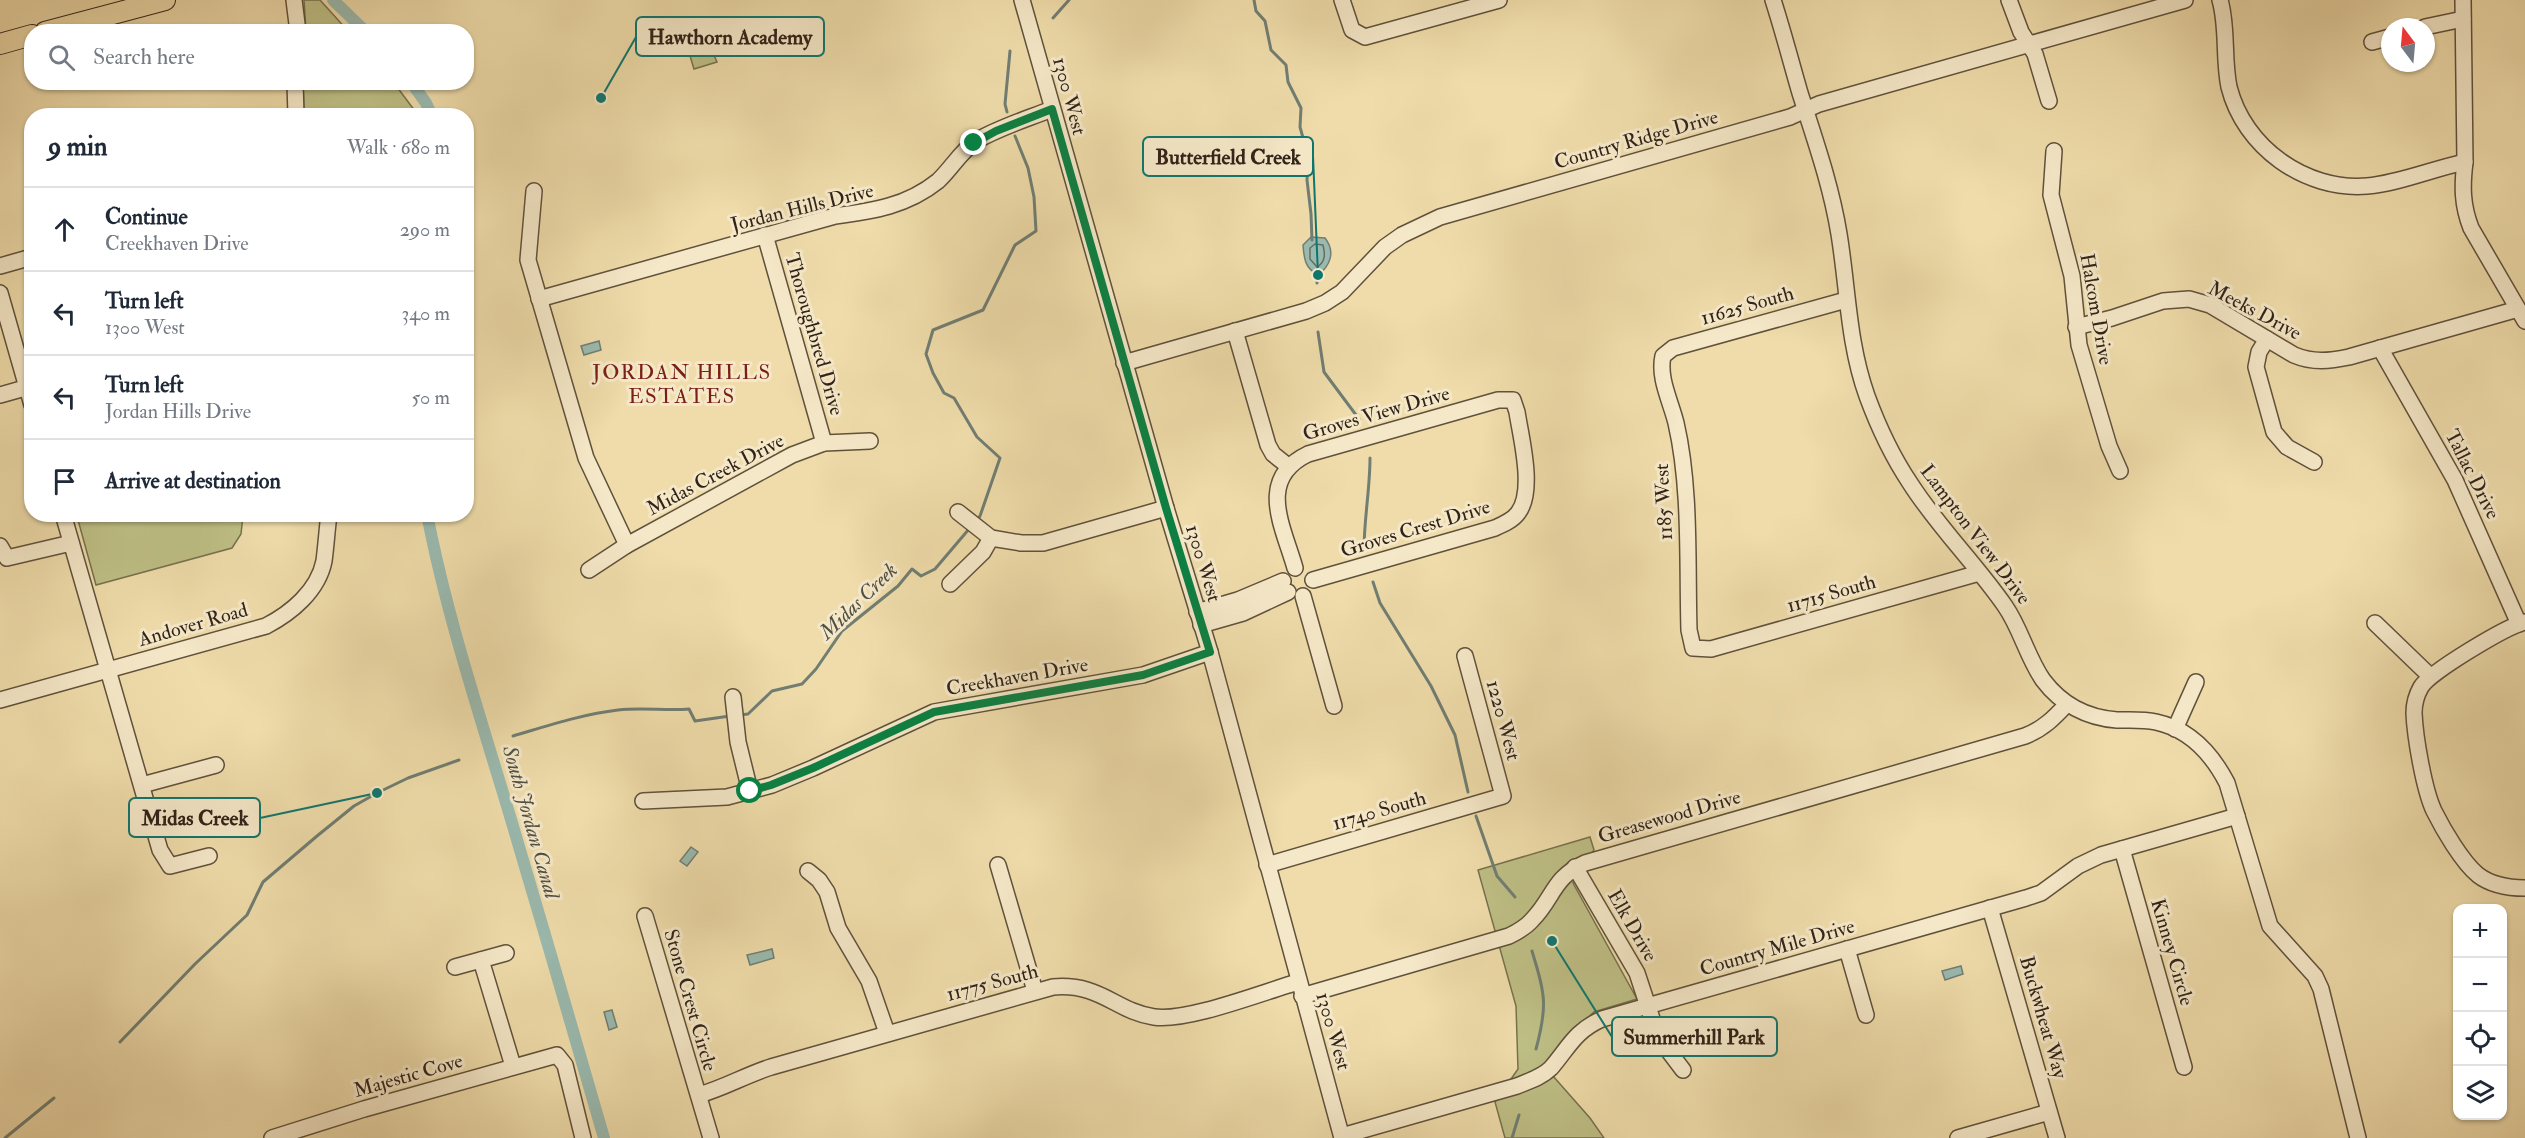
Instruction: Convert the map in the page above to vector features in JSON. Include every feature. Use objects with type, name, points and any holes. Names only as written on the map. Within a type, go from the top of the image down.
[{"type":"main road","points":[[75,24],[165,0]]},
{"type":"main road","points":[[0,44],[24,37]]},
{"type":"street","points":[[294,0],[297,24]]},
{"type":"street","name":"1300 West","points":[[1022,0],[1124,363],[1210,652],[1342,1137]]},
{"type":"street","points":[[1342,0],[1352,30],[1365,37],[1492,1]]},
{"type":"street","name":"Lampton View Drive","points":[[1773,0],[1825,170],[1835,213],[1857,364],[1879,427],[1910,484],[2011,615],[2042,678],[2067,704],[2096,717],[2157,722],[2175,729],[2198,744],[2218,765],[2227,783],[2270,926],[2315,976],[2321,989],[2358,1138]]},
{"type":"street","points":[[2009,0],[2021,32],[2035,54],[2049,101]]},
{"type":"street","name":"Country Ridge Drive","points":[[1124,363],[1325,303],[1357,278],[1385,247],[1420,224],[1790,117],[1819,104],[2185,0]]},
{"type":"street","points":[[2220,0],[2224,15],[2227,73],[2234,101],[2253,135],[2280,162],[2316,180],[2353,186],[2379,184],[2465,162]]},
{"type":"street","points":[[2463,0],[2465,162],[2463,192],[2468,219],[2522,315]]},
{"type":"street","points":[[2435,25],[2463,19]]},
{"type":"street","points":[[2372,42],[2381,40]]},
{"type":"street","points":[[296,90],[296,108]]},
{"type":"street","name":"Jordan Hills Drive","points":[[539,299],[835,216],[880,210],[910,199],[938,180],[974,143],[996,131],[1052,109]]},
{"type":"street","name":"Halcom Drive","points":[[2054,151],[2052,195],[2072,276],[2076,327],[2098,412],[2120,471]]},
{"type":"street","points":[[534,191],[528,260],[586,458],[627,544]]},
{"type":"street","name":"Thoroughbred Drive","points":[[765,235],[824,443]]},
{"type":"street","points":[[0,266],[24,259]]},
{"type":"street","points":[[0,293],[24,371]]},
{"type":"street","name":"Meeks Drive","points":[[2076,327],[2163,301],[2189,299],[2210,305],[2294,355],[2314,361],[2337,360],[2522,315]]},
{"type":"street","name":"11625 South","points":[[1663,356],[1673,348],[1846,300]]},
{"type":"street","points":[[1235,331],[1268,445],[1273,453],[1288,466]]},
{"type":"street","points":[[2267,339],[2259,352],[2256,367],[2274,432],[2287,447],[2314,462]]},
{"type":"street","name":"Tallac Drive","points":[[2380,348],[2460,489],[2522,623]]},
{"type":"street","name":"1185 West","points":[[1663,356],[1662,372],[1682,456],[1689,630],[1693,648]]},
{"type":"street","points":[[0,395],[24,388]]},
{"type":"street","name":"Groves View Drive","points":[[1295,568],[1276,499],[1281,476],[1297,459],[1498,400],[1513,400]]},
{"type":"street","name":"Groves Crest Drive","points":[[1313,580],[1495,528],[1511,519],[1523,505],[1527,489],[1517,412],[1513,400]]},
{"type":"street","name":"Midas Creek Drive","points":[[589,570],[627,544],[792,455],[824,443],[870,441]]},
{"type":"street","points":[[958,512],[986,533],[1021,543],[1042,543],[1166,508]]},
{"type":"street","points":[[65,522],[160,850],[170,866],[209,856]]},
{"type":"street","name":"Andover Road","points":[[0,700],[266,626],[282,618],[298,605],[312,587],[323,564],[328,522]]},
{"type":"street","points":[[950,584],[983,552],[986,533]]},
{"type":"street","points":[[0,546],[7,558],[71,543]]},
{"type":"street","points":[[1199,619],[1243,613],[1291,590],[1311,588],[1313,580],[1308,572],[1295,568],[1287,573],[1291,590],[1334,706]]},
{"type":"street","name":"11715 South","points":[[1693,648],[1711,648],[1979,573]]},
{"type":"street","points":[[2375,623],[2430,676]]},
{"type":"street","points":[[2522,623],[2430,676],[2421,686],[2414,710],[2427,788],[2434,811],[2467,863],[2478,875],[2505,887],[2525,888]]},
{"type":"street","name":"Creekhaven Drive","points":[[643,801],[727,796],[750,791],[813,768],[934,712],[1143,675],[1210,652]]},
{"type":"street","name":"1220 West","points":[[1465,656],[1503,796]]},
{"type":"street","points":[[2175,729],[2196,682]]},
{"type":"street","points":[[733,697],[738,742],[750,791]]},
{"type":"street","name":"Greasewood Drive","points":[[1300,989],[1509,936],[1533,920],[1556,884],[1575,867],[2025,736],[2049,723],[2067,704]]},
{"type":"street","points":[[142,785],[216,765]]},
{"type":"street","name":"11740 South","points":[[1267,865],[1503,796]]},
{"type":"street","name":"Country Mile Drive","points":[[1342,1137],[1517,1086],[1536,1078],[1550,1069],[1578,1033],[1589,1025],[2041,893],[2089,860],[2237,816]]},
{"type":"street","name":"Kinney Circle","points":[[2122,849],[2184,1067]]},
{"type":"street","points":[[998,865],[1035,991]]},
{"type":"street","name":"Elk Drive","points":[[1575,867],[1630,960],[1642,986],[1658,1037],[1683,1070]]},
{"type":"street","points":[[808,871],[819,879],[827,892],[838,928],[869,981],[887,1033]]},
{"type":"street","name":"Buckwheat Way","points":[[1990,908],[2057,1138]]},
{"type":"street","name":"Stone Crest Circle","points":[[645,916],[711,1138]]},
{"type":"street","points":[[1847,949],[1866,1015]]},
{"type":"street","points":[[456,967],[506,953]]},
{"type":"street","points":[[481,960],[513,1066]]},
{"type":"street","name":"11775 South","points":[[699,1095],[731,1085],[755,1072],[1035,991],[1068,986],[1084,988],[1139,1013],[1169,1018],[1300,989]]},
{"type":"street","name":"Majestic Cove","points":[[272,1138],[557,1055],[565,1065],[583,1138]]},
{"type":"street","points":[[1958,1138],[2049,1112]]},
{"type":"green space","points":[[304,0],[320,0],[342,24],[306,24]]},
{"type":"green space","points":[[702,42],[709,44],[717,62],[694,69],[687,46]]},
{"type":"green space","points":[[303,90],[399,90],[413,108],[304,108]]},
{"type":"green space","points":[[79,522],[242,522],[241,534],[232,548],[96,585]]},
{"type":"green space","points":[[1590,837],[1594,850],[1573,883],[1637,999],[1594,1012],[1562,1042],[1553,1076],[1590,1118],[1604,1138],[1505,1138],[1495,1102],[1518,1069],[1516,1006],[1478,870]]},
{"type":"water","points":[[1311,237],[1325,238],[1331,253],[1326,267],[1318,275],[1308,266],[1304,255],[1303,245]]},
{"type":"water","points":[[599,341],[601,350],[584,355],[581,346]]},
{"type":"water","points":[[691,847],[698,852],[687,866],[680,861]]},
{"type":"water","points":[[772,949],[774,958],[750,965],[747,955]]},
{"type":"water","points":[[1961,966],[1963,974],[1945,980],[1942,971]]},
{"type":"water","points":[[612,1010],[617,1027],[609,1030],[604,1012]]},
{"type":"waterway","name":"South Jordan Canal","points":[[333,0],[358,24]]},
{"type":"waterway","name":"Midas Creek","points":[[1053,18],[1069,0]]},
{"type":"waterway","points":[[1254,0],[1256,11],[1265,21],[1271,50],[1286,65],[1288,82],[1301,108],[1300,127],[1308,156],[1307,180],[1312,240]]},
{"type":"waterway","name":"Midas Creek","points":[[1007,112],[1005,104],[1010,51]]},
{"type":"waterway","name":"South Jordan Canal","points":[[417,90],[428,108]]},
{"type":"waterway","name":"Midas Creek","points":[[976,521],[980,516],[1000,458],[977,437],[954,398],[944,393],[926,354],[933,330],[983,310],[1015,245],[1036,231],[1034,197],[1028,168],[1015,136]]},
{"type":"waterway","points":[[1317,273],[1317,283]]},
{"type":"waterway","points":[[1318,332],[1324,372],[1359,419]]},
{"type":"waterway","points":[[1364,550],[1370,458]]},
{"type":"waterway","name":"South Jordan Canal","points":[[429,522],[444,591],[465,666],[604,1138]]},
{"type":"waterway","name":"Midas Creek","points":[[740,715],[748,714],[772,691],[802,684],[816,669],[842,631],[898,586],[912,569],[921,576],[935,569],[969,529]]},
{"type":"waterway","points":[[1373,582],[1380,603],[1431,686],[1455,735],[1468,792]]},
{"type":"waterway","name":"Midas Creek","points":[[513,736],[578,717],[618,710],[689,709],[695,721],[730,716]]},
{"type":"waterway","name":"Midas Creek","points":[[120,1042],[195,964],[247,915],[263,882],[317,836],[354,806],[377,793],[408,778],[459,760]]},
{"type":"waterway","points":[[1476,816],[1497,876],[1515,897]]},
{"type":"waterway","points":[[1532,951],[1540,978],[1543,1000],[1542,1021],[1536,1049]]},
{"type":"waterway","name":"Midas Creek","points":[[5,1138],[54,1098]]},
{"type":"waterway","points":[[1512,1138],[1519,1115]]},
{"type":"place","name":"Hawthorn Academy","points":[[601,98]]},
{"type":"place","name":"Butterfield Creek","points":[[1318,275]]},
{"type":"place","name":"Midas Creek","points":[[377,793]]},
{"type":"place","name":"Summerhill Park","points":[[1552,941]]},
{"type":"district","name":"JORDAN HILLS ESTATES","points":[[682,384]]},
{"type":"route","points":[[750,791],[813,768],[934,712],[1143,675],[1210,652],[1166,508],[1052,109],[996,131],[974,143]]}]
